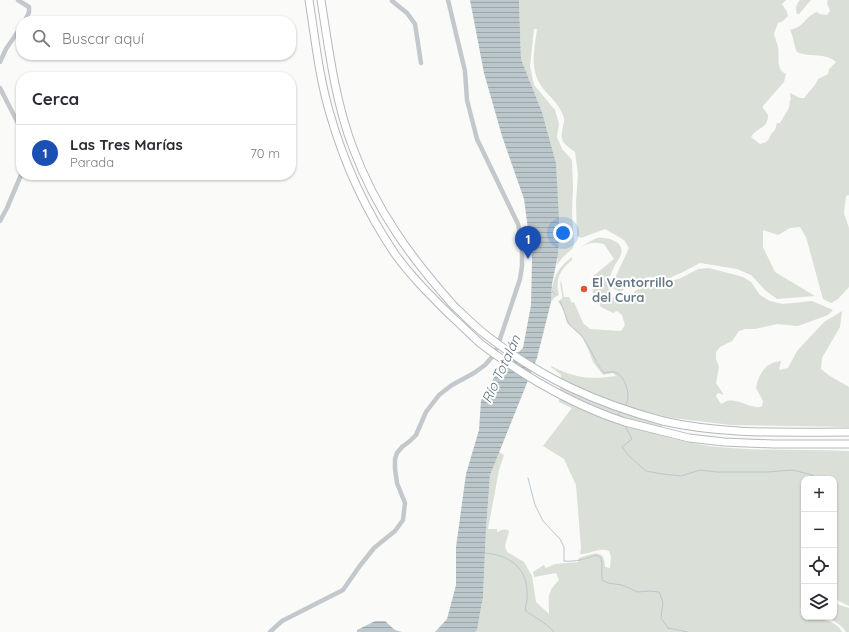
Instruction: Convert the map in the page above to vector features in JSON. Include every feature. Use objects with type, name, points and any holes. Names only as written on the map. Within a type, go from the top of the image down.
[{"type":"highway","points":[[309,0],[320,67],[330,114],[344,157],[361,196],[396,255],[421,286],[480,342],[511,365],[548,388],[588,407],[625,422],[689,438],[724,442],[773,444],[849,444]]},
{"type":"highway","points":[[321,0],[332,66],[342,111],[353,149],[386,218],[404,245],[428,276],[454,306],[485,334],[516,357],[554,380],[593,399],[628,412],[690,427],[725,431],[849,432]]},
{"type":"street","points":[[18,0],[29,7],[27,16]]},
{"type":"street","points":[[393,0],[392,1],[407,14],[415,24],[421,63]]},
{"type":"street","points":[[270,632],[282,620],[343,590],[374,548],[395,531],[403,520],[405,503],[397,483],[395,459],[402,447],[410,442],[416,435],[426,412],[439,395],[452,385],[485,366],[492,357],[497,348],[520,279],[522,266],[522,243],[518,224],[477,139],[467,100],[466,71],[448,0]]},
{"type":"street","points":[[0,62],[6,49],[16,34]]},
{"type":"street","points":[[0,88],[16,119]]},
{"type":"street","points":[[0,220],[7,208],[19,180]]},
{"type":"shaded area","points":[[470,0],[519,0],[521,59],[542,112],[556,163],[559,220],[558,255],[552,284],[551,302],[537,358],[490,475],[483,597],[477,630],[475,632],[435,632],[447,619],[456,585],[456,547],[466,474],[479,430],[481,400],[496,374],[523,348],[531,305],[532,259],[524,199],[502,136],[484,73]]},
{"type":"shaded area","points":[[519,0],[786,0],[782,4],[788,16],[783,21],[778,23],[774,34],[778,47],[779,66],[780,69],[786,74],[784,82],[763,106],[768,115],[768,120],[751,137],[760,144],[769,139],[775,130],[777,123],[780,123],[789,108],[791,99],[790,93],[800,98],[804,98],[818,79],[828,74],[829,69],[836,62],[827,57],[807,55],[797,52],[790,30],[795,29],[817,12],[827,15],[830,11],[827,3],[828,0],[849,0],[849,195],[846,196],[844,213],[849,228],[849,287],[838,299],[831,303],[823,299],[806,237],[800,227],[790,228],[778,235],[763,230],[763,247],[775,272],[815,296],[777,299],[766,291],[751,275],[737,269],[700,263],[669,278],[648,277],[634,283],[620,292],[614,289],[615,278],[629,248],[624,240],[605,229],[581,238],[577,236],[576,203],[578,174],[575,152],[565,145],[562,139],[564,119],[561,110],[541,86],[537,78],[534,55],[537,29],[534,29],[530,66],[534,85],[555,110],[559,124],[557,137],[562,149],[572,160],[573,248],[557,265],[556,163],[542,112],[521,59]]},
{"type":"shaded area","points":[[800,0],[811,0],[799,14],[797,14],[796,7]]},
{"type":"shaded area","points":[[597,238],[605,238],[618,243],[620,246],[621,255],[612,271],[609,282],[610,293],[617,299],[624,300],[646,283],[654,281],[671,281],[681,278],[698,269],[709,268],[743,277],[751,282],[760,295],[770,301],[783,304],[812,301],[833,310],[828,315],[798,326],[777,324],[739,331],[732,341],[720,347],[716,352],[716,359],[719,367],[716,383],[724,395],[718,393],[716,396],[721,404],[727,401],[736,401],[754,407],[762,406],[763,401],[756,388],[761,373],[767,366],[775,362],[781,361],[779,370],[788,368],[797,351],[824,322],[842,311],[840,327],[822,358],[821,369],[849,387],[849,427],[731,425],[664,417],[660,435],[706,446],[754,449],[849,451],[849,606],[837,600],[837,476],[801,476],[801,620],[824,620],[831,622],[835,624],[842,632],[475,632],[477,629],[483,597],[490,475],[499,452],[504,455],[499,470],[488,529],[497,529],[497,532],[504,529],[509,531],[505,546],[507,552],[524,562],[532,576],[536,602],[549,614],[550,592],[559,580],[556,573],[534,577],[533,572],[544,565],[546,568],[555,564],[578,562],[579,558],[593,554],[600,554],[603,557],[605,567],[610,568],[611,556],[609,551],[598,550],[580,554],[581,547],[576,485],[564,459],[543,446],[572,408],[559,402],[561,375],[551,366],[582,377],[598,378],[616,376],[613,373],[603,375],[593,362],[582,337],[567,323],[564,311],[558,301],[562,299],[560,285],[561,280],[564,297],[569,297],[572,303],[574,302],[583,323],[590,329],[621,331],[625,325],[622,315],[617,311],[613,313],[601,307],[595,296],[593,296],[592,277],[614,259],[604,244],[592,243],[581,247]]},
{"type":"shaded area","points":[[572,257],[572,260],[564,267],[558,280],[559,295],[551,302],[552,288],[555,277],[561,267]]},
{"type":"shaded area","points":[[837,604],[849,608],[849,632],[846,632],[831,620],[837,620]]},
{"type":"shaded area","points":[[375,621],[385,621],[395,630],[402,632],[357,632],[357,630]]},
{"type":"waterway","points":[[552,291],[556,295]]},
{"type":"waterway","points":[[560,301],[569,324],[580,333],[604,373],[615,372],[623,379],[628,393],[625,406]]},
{"type":"waterway","points":[[620,418],[618,414],[621,412]]},
{"type":"waterway","points":[[625,426],[632,439],[622,447],[629,456],[646,471],[681,476],[700,470],[717,472],[767,472],[793,470],[814,476]]},
{"type":"waterway","points":[[528,478],[535,505],[543,521],[560,539],[564,547],[564,561],[580,560],[596,555],[601,558],[602,580],[608,583],[622,585],[638,592],[659,592],[663,602],[661,618],[668,628],[688,632]]},
{"type":"waterway","points":[[484,553],[500,556],[514,563],[519,568],[526,583],[527,596],[525,610],[547,625],[554,632]]},
{"type":"place","name":"Las Tres Marías","points":[[528,259]]},
{"type":"place","name":"El Ventorrillo del Cura","points":[[584,289]]},
{"type":"water label","name":"Río Totalán","points":[[501,369]]}]
